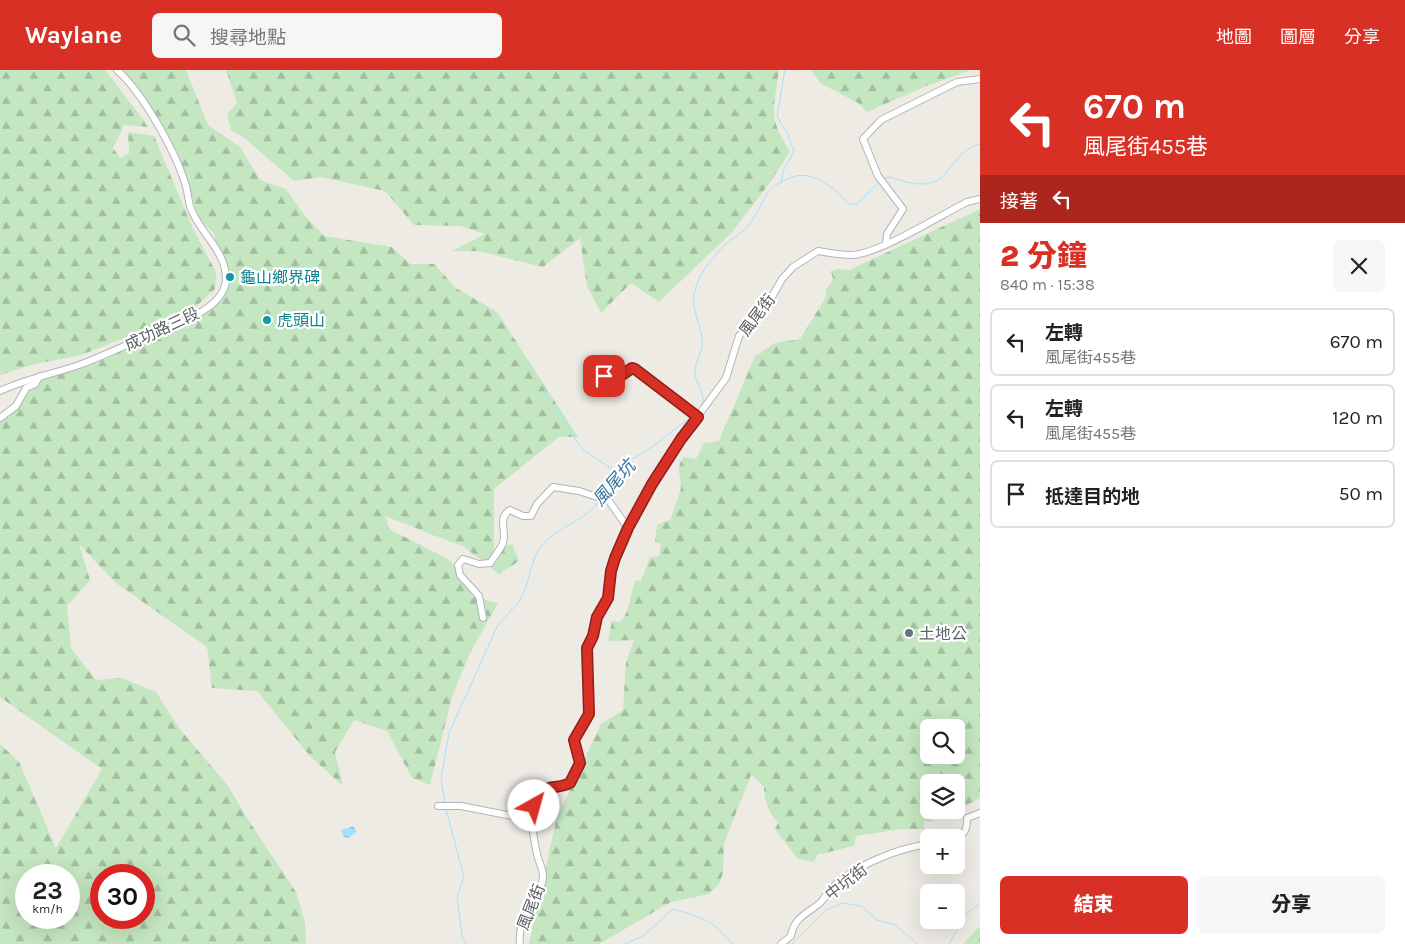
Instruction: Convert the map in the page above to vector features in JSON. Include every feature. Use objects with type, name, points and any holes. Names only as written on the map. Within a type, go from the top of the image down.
[{"type":"street","name":"成功路三段","points":[[0,391],[100,357],[191,319],[221,294],[226,283],[224,270],[218,254],[210,237],[193,213],[182,175],[161,130],[138,93],[118,70]]},
{"type":"street","points":[[886,244],[887,234],[903,209],[882,181],[863,140],[881,120],[965,79],[980,79]]},
{"type":"street","name":"風尾街","points":[[520,944],[518,934],[527,912],[540,889],[543,876],[532,820],[535,802],[540,793],[549,787],[570,783],[580,763],[574,740],[590,710],[587,686],[587,648],[593,636],[597,617],[608,598],[611,571],[628,528],[695,415],[726,378],[739,336],[768,304],[782,279],[793,267],[818,250],[853,255],[886,244],[967,202],[980,199]]},
{"type":"street","points":[[598,365],[600,374],[611,378],[619,377],[632,368],[635,369],[695,415]]},
{"type":"street","points":[[0,418],[16,406],[26,388],[35,384],[40,376]]},
{"type":"street","points":[[483,618],[479,596],[460,575],[458,570],[459,561],[463,559],[479,564],[490,563],[503,543],[504,515],[510,510],[523,516],[531,516],[537,504],[553,487],[579,491],[609,501],[628,528]]},
{"type":"street","points":[[438,806],[461,806],[532,820]]},
{"type":"street","points":[[965,831],[968,818],[980,813]]},
{"type":"street","name":"中坑街","points":[[781,944],[791,936],[793,926],[798,918],[818,904],[829,891],[852,874],[876,860],[920,845]]},
{"type":"green space","points":[[0,70],[105,70],[149,127],[124,125],[113,148],[120,158],[129,153],[128,132],[154,136],[193,229],[216,272],[215,289],[190,312],[81,355],[31,365],[0,375]]},
{"type":"green space","points":[[120,70],[186,70],[208,125],[240,147],[260,180],[286,189],[305,216],[324,236],[392,247],[410,264],[434,264],[456,288],[497,312],[578,437],[559,437],[494,489],[494,550],[512,544],[519,561],[499,574],[464,547],[385,516],[389,529],[450,560],[473,597],[498,603],[470,653],[452,697],[430,785],[412,778],[387,731],[354,720],[335,752],[343,786],[310,756],[257,691],[212,688],[207,647],[116,583],[79,544],[90,580],[67,606],[71,648],[96,680],[122,678],[156,692],[179,728],[229,787],[245,815],[296,892],[305,922],[306,944],[0,944],[0,744],[19,762],[56,848],[102,769],[0,697],[0,422],[15,403],[45,377],[190,322],[214,305],[229,286],[214,234],[201,220],[186,177],[168,136]]},
{"type":"green space","points":[[226,70],[779,70],[774,103],[775,120],[790,151],[771,181],[733,231],[659,302],[631,283],[601,313],[587,286],[580,238],[543,267],[478,251],[452,251],[485,234],[460,226],[414,225],[385,191],[321,177],[294,181],[242,136],[231,130],[227,114],[237,103]]},
{"type":"green space","points":[[811,70],[971,70],[924,87],[867,112],[858,103],[820,83]]},
{"type":"green space","points":[[980,209],[980,798],[965,806],[965,774],[920,774],[920,819],[933,819],[932,822],[924,821],[924,829],[901,829],[856,836],[854,846],[818,854],[814,862],[798,859],[775,829],[778,823],[767,806],[764,786],[751,775],[724,843],[723,873],[719,884],[709,894],[671,902],[599,944],[529,944],[557,817],[601,724],[623,710],[626,663],[634,640],[608,641],[612,621],[619,622],[625,616],[635,580],[641,581],[650,557],[659,556],[661,544],[655,542],[657,525],[671,519],[681,488],[679,468],[681,461],[684,457],[696,459],[704,443],[719,441],[755,356],[775,343],[800,339],[826,297],[826,290],[833,279],[831,271],[838,269],[849,270]]},
{"type":"green space","points":[[980,926],[980,944],[963,944]]},
{"type":"water","points":[[353,826],[357,832],[348,838],[344,837],[341,830]]},
{"type":"waterway","points":[[781,182],[784,169],[794,151],[787,133],[777,116],[785,70]]},
{"type":"waterway","name":"風尾坑","points":[[883,180],[889,177],[916,184],[936,181],[945,174],[963,153],[973,146],[980,144]]},
{"type":"waterway","name":"風尾坑","points":[[703,404],[703,396],[695,372],[702,343],[694,308],[694,296],[700,277],[712,259],[727,243],[746,228],[771,189],[785,180],[795,176],[804,175],[812,177],[828,185],[850,204],[857,204],[879,182]]},
{"type":"waterway","points":[[543,385],[547,398],[557,409],[577,442],[585,451],[618,473]]},
{"type":"waterway","name":"風尾坑","points":[[604,496],[629,461],[648,450],[692,416]]},
{"type":"waterway","name":"風尾坑","points":[[445,803],[441,779],[449,733],[497,627],[524,593],[535,556],[539,549],[550,537],[587,514],[600,501]]},
{"type":"waterway","name":"風尾坑","points":[[446,809],[464,877],[457,897],[462,936],[466,944]]},
{"type":"waterway","points":[[792,944],[826,910],[843,903],[861,906],[877,920],[895,925],[918,944]]},
{"type":"waterway","points":[[949,944],[966,914],[980,903]]},
{"type":"waterway","points":[[625,944],[643,936],[673,909],[706,920],[732,944]]},
{"type":"place","name":"龜山鄉界碑","points":[[230,277]]},
{"type":"place","name":"虎頭山","points":[[267,320]]},
{"type":"place","name":"土地公","points":[[909,633]]},
{"type":"route","points":[[534,806],[536,799],[545,789],[570,783],[580,763],[574,740],[588,718],[590,710],[587,686],[587,648],[593,636],[597,617],[608,598],[611,586],[611,571],[615,558],[628,528],[652,484],[681,439],[698,417],[635,369],[632,368],[619,377],[611,378],[604,376]]}]
